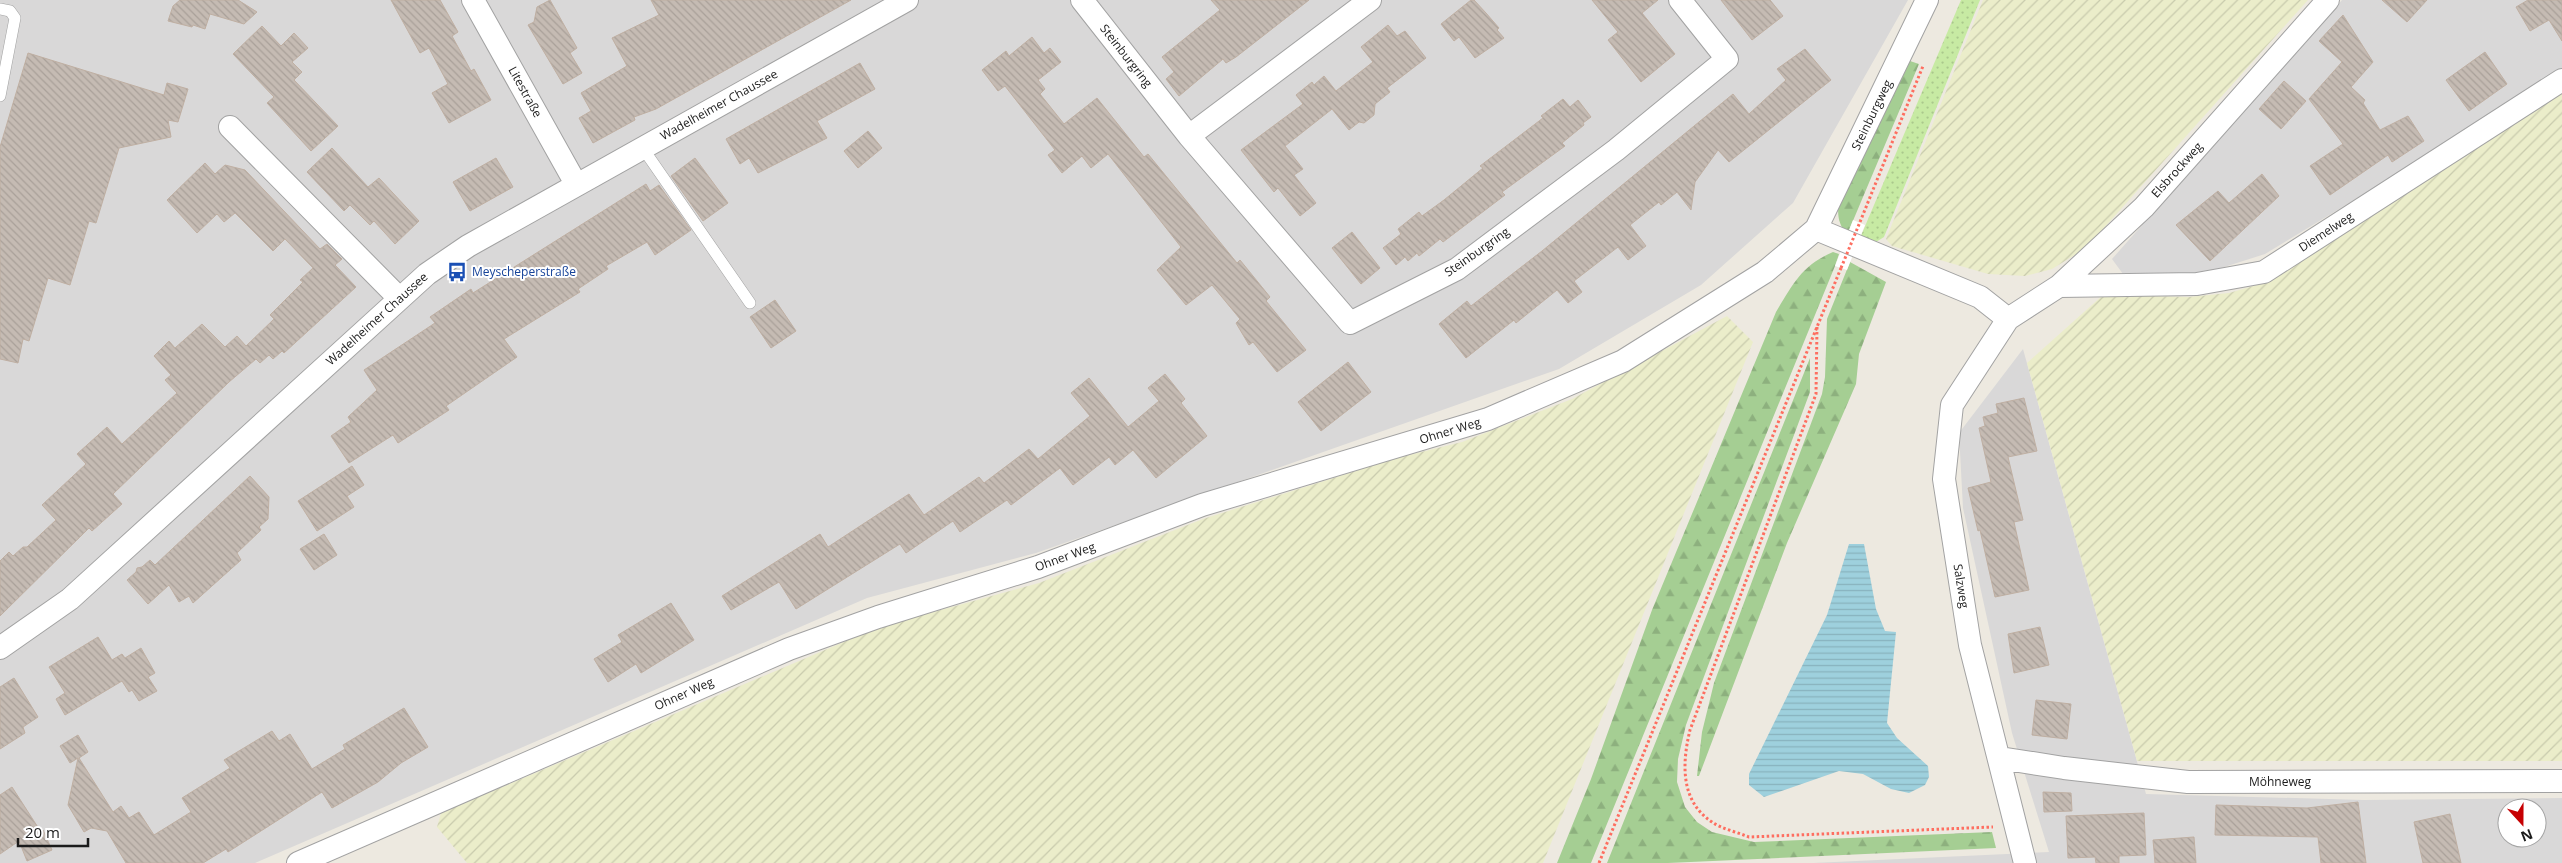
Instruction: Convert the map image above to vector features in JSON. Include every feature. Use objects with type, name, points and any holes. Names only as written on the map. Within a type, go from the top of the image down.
[{"type":"street","name":"Litestraße","points":[[473,0],[576,184]]},
{"type":"street","name":"Wadelheimer Chaussee","points":[[0,648],[70,598],[398,298],[427,274],[468,246],[576,184],[907,0]]},
{"type":"street","name":"Steinburgring","points":[[1082,0],[1189,136],[1350,323],[1457,269],[1616,150],[1728,59],[1680,0]]},
{"type":"street","points":[[1189,136],[1370,0]]},
{"type":"street","name":"Steinburgweg","points":[[1816,229],[1927,0]]},
{"type":"street","name":"Elsbrockweg","points":[[2008,319],[2058,286],[2144,207],[2328,0]]},
{"type":"street","name":"Diemelweg","points":[[2058,286],[2197,284],[2264,272],[2562,80]]},
{"type":"street","points":[[230,127],[398,298]]},
{"type":"street","points":[[1816,229],[1980,297],[2008,319]]},
{"type":"street","name":"Ohner Weg","points":[[298,863],[789,648],[878,617],[1038,567],[1202,505],[1488,419],[1623,361],[1765,272],[1816,229]]},
{"type":"street","name":"Salzweg","points":[[2008,319],[1952,405],[1944,480],[1970,646],[2018,829],[2025,863]]},
{"type":"street","name":"Möhneweg","points":[[2000,758],[2064,768],[2188,782],[2562,781]]},
{"type":"lane","points":[[0,9],[10,11],[15,18],[0,96]]},
{"type":"lane","points":[[642,147],[750,302]]},
{"type":"path","points":[[1599,863],[1925,61]]},
{"type":"path","points":[[1817,327],[1816,394],[1690,730],[1685,750],[1685,784],[1697,808],[1712,823],[1749,837],[1980,827],[2018,829]]},
{"type":"shaded area","points":[[0,0],[1908,0],[1793,203],[1701,285],[1559,369],[1036,553],[867,598],[255,863],[0,863]]},
{"type":"shaded area","points":[[2342,0],[2562,0],[2562,74],[2265,254],[2196,276],[2123,274],[2112,259]]},
{"type":"shaded area","points":[[2023,349],[2146,794],[2364,800],[2497,799],[2497,848],[2547,848],[2547,798],[2562,798],[2562,863],[1813,863],[2049,852],[2012,733],[1963,508],[1959,433]]},
{"type":"green space","points":[[1961,0],[1980,0],[1884,237],[1876,242],[1860,238]]},
{"type":"green space","points":[[1983,0],[2308,0],[2086,248],[2052,269],[2025,276],[1988,274],[1892,246],[1886,239]]},
{"type":"green space","points":[[1910,61],[1919,64],[1847,235],[1839,219],[1839,200]]},
{"type":"green space","points":[[2562,92],[2562,761],[2137,761],[2027,363],[2103,295],[2189,297],[2229,293],[2257,285]]},
{"type":"green space","points":[[1833,252],[1839,254],[1835,266],[1591,863],[1557,863],[1591,779],[1652,610],[1776,312],[1799,276],[1813,263]]},
{"type":"green space","points":[[1850,262],[1886,282],[1859,354],[1856,384],[1787,543],[1699,776],[1697,776],[1702,732],[1714,683],[1822,394],[1825,377],[1827,319]]},
{"type":"green space","points":[[1727,316],[1753,342],[1543,863],[467,863],[437,827],[441,813],[879,627],[1039,583],[1203,519],[1397,458],[1462,442],[1572,399]]},
{"type":"green space","points":[[1810,358],[1810,392],[1686,725],[1678,759],[1677,782],[1685,807],[1697,822],[1712,832],[1754,842],[1992,832],[1996,848],[1668,863],[1607,863]]},
{"type":"water","points":[[1849,544],[1864,544],[1876,609],[1885,631],[1896,632],[1887,723],[1897,738],[1928,766],[1929,777],[1925,785],[1909,793],[1891,789],[1863,774],[1839,771],[1764,797],[1749,785],[1749,774],[1827,615]]},
{"type":"pier","points":[[1853,220],[1865,225],[1847,270],[1835,266]]},
{"type":"building","points":[[180,0],[238,0],[257,12],[244,24],[210,14],[205,29],[193,25],[192,27],[168,21],[173,6]]},
{"type":"building","points":[[391,0],[440,0],[458,32],[452,36],[471,71],[474,69],[491,100],[449,123],[432,93],[448,84],[429,48],[420,53]]},
{"type":"building","points":[[550,0],[577,48],[570,53],[582,73],[563,84],[528,25],[534,22],[537,7]]},
{"type":"building","points":[[651,0],[851,0],[656,109],[634,117],[635,120],[593,143],[579,118],[591,111],[581,93],[627,66],[612,38],[659,15]]},
{"type":"building","points":[[1211,0],[1309,0],[1236,57],[1226,63],[1223,59],[1179,96],[1166,79],[1174,72],[1162,57],[1220,10]]},
{"type":"building","points":[[1471,0],[1474,0],[1486,13],[1499,28],[1497,30],[1504,38],[1475,58],[1459,37],[1454,41],[1441,24]]},
{"type":"building","points":[[1592,0],[1658,0],[1642,13],[1675,54],[1641,82],[1608,40],[1618,32]]},
{"type":"building","points":[[1721,0],[1770,0],[1783,16],[1752,40]]},
{"type":"building","points":[[2382,0],[2427,0],[2407,22]]},
{"type":"building","points":[[2528,0],[2562,0],[2562,41],[2549,20],[2530,31],[2516,7]]},
{"type":"building","points":[[2343,15],[2373,62],[2351,87],[2365,100],[2363,103],[2380,130],[2408,116],[2424,141],[2392,162],[2388,155],[2330,195],[2310,166],[2343,144],[2309,99],[2342,62],[2319,41]]},
{"type":"building","points":[[1388,25],[1397,36],[1405,31],[1426,58],[1387,88],[1390,92],[1375,104],[1374,115],[1364,123],[1359,122],[1349,130],[1332,109],[1285,146],[1303,169],[1294,175],[1316,203],[1300,216],[1278,188],[1274,192],[1241,150],[1303,104],[1296,95],[1312,82],[1314,85],[1324,76],[1336,91],[1373,62],[1361,47]]},
{"type":"building","points":[[262,26],[281,46],[294,33],[308,48],[292,62],[302,72],[294,80],[338,126],[311,151],[267,103],[274,97],[233,54]]},
{"type":"building","points":[[1032,37],[1044,53],[1050,48],[1061,62],[1038,80],[1045,89],[1040,94],[1064,124],[1097,98],[1144,157],[1148,154],[1237,263],[1240,260],[1270,297],[1266,301],[1306,350],[1277,372],[1253,342],[1249,345],[1236,323],[1240,319],[1212,285],[1186,305],[1157,270],[1181,247],[1108,154],[1091,168],[1082,156],[1062,173],[1048,155],[1055,150],[1005,86],[998,91],[982,70],[1006,51],[1009,56]]},
{"type":"building","points":[[1805,49],[1831,80],[1729,162],[1718,150],[1695,182],[1691,210],[1677,192],[1661,205],[1659,202],[1630,225],[1646,246],[1628,260],[1618,247],[1574,281],[1582,292],[1568,303],[1557,290],[1516,323],[1514,320],[1466,358],[1439,324],[1467,301],[1471,306],[1542,251],[1733,94],[1749,114],[1786,80],[1777,69]]},
{"type":"building","points":[[2485,52],[2507,84],[2469,111],[2446,80]]},
{"type":"building","points":[[28,53],[164,95],[167,83],[188,89],[178,122],[168,120],[171,137],[119,148],[96,223],[89,221],[70,285],[48,278],[29,341],[23,339],[18,363],[0,359],[0,147]]},
{"type":"building","points":[[860,63],[875,89],[817,121],[827,138],[758,173],[749,158],[740,164],[726,139]]},
{"type":"building","points":[[2284,81],[2306,101],[2281,129],[2259,109]]},
{"type":"building","points":[[1563,99],[1570,107],[1578,100],[1591,117],[1562,143],[1565,146],[1502,192],[1505,195],[1443,242],[1440,239],[1419,256],[1417,253],[1408,261],[1405,257],[1396,265],[1383,248],[1401,234],[1398,229],[1419,212],[1422,216],[1444,200],[1483,168],[1480,166],[1543,118],[1541,116]]},
{"type":"building","points":[[868,131],[882,148],[858,168],[844,151]]},
{"type":"building","points":[[332,148],[368,187],[379,178],[419,221],[395,244],[374,221],[370,225],[350,205],[344,211],[307,172]]},
{"type":"building","points":[[496,158],[513,187],[470,211],[453,182]]},
{"type":"building","points":[[695,158],[728,203],[703,221],[671,176]]},
{"type":"building","points":[[205,163],[215,174],[225,165],[245,170],[320,249],[327,244],[342,259],[335,265],[356,287],[284,353],[282,351],[273,359],[269,355],[260,363],[256,359],[229,382],[113,494],[122,504],[92,531],[89,528],[0,616],[0,561],[9,552],[13,556],[23,547],[27,547],[56,520],[42,505],[86,464],[77,454],[107,427],[122,444],[177,393],[165,380],[171,375],[154,356],[169,341],[175,348],[202,324],[225,347],[237,336],[246,346],[274,319],[270,315],[303,282],[300,280],[313,268],[285,239],[273,251],[235,213],[224,222],[217,214],[197,233],[167,200]]},
{"type":"building","points":[[2262,174],[2279,196],[2210,261],[2176,225],[2218,191],[2229,203]]},
{"type":"building","points":[[646,184],[650,191],[659,185],[691,230],[655,255],[647,242],[606,266],[608,269],[578,289],[580,292],[504,339],[517,357],[446,406],[449,410],[398,443],[393,435],[349,463],[331,436],[351,422],[348,417],[377,390],[364,370],[435,323],[430,317],[471,289],[473,293]]},
{"type":"building","points":[[1352,232],[1380,268],[1361,284],[1332,248]]},
{"type":"building","points":[[775,300],[796,331],[771,348],[750,317]]},
{"type":"building","points":[[1348,362],[1371,392],[1321,431],[1298,402]]},
{"type":"building","points":[[1165,374],[1185,399],[1181,403],[1207,436],[1156,478],[1133,450],[1115,465],[1109,457],[1073,485],[1060,468],[1011,505],[1007,500],[960,532],[953,521],[906,553],[900,544],[796,609],[779,582],[731,610],[722,596],[820,534],[828,547],[909,494],[924,515],[979,477],[984,483],[1029,449],[1038,459],[1090,416],[1071,393],[1089,378],[1128,427],[1159,401],[1148,388]]},
{"type":"building","points":[[2024,398],[2037,451],[2008,457],[2023,520],[2014,522],[2029,590],[1995,597],[1980,530],[1978,531],[1968,488],[1991,482],[1979,428],[1985,426],[1983,417],[1998,413],[1996,404]]},
{"type":"building","points":[[352,466],[364,485],[347,496],[354,507],[317,531],[298,501]]},
{"type":"building","points":[[250,476],[269,497],[268,519],[259,527],[261,530],[237,553],[241,560],[193,603],[189,596],[179,602],[169,585],[148,604],[127,580],[136,572],[137,568],[142,567],[150,560],[155,565]]},
{"type":"building","points":[[324,534],[337,555],[314,570],[300,549]]},
{"type":"building","points":[[671,603],[694,640],[641,673],[636,664],[608,682],[594,659],[622,642],[618,635]]},
{"type":"building","points":[[2040,627],[2049,665],[2014,673],[2008,634]]},
{"type":"building","points":[[98,637],[112,660],[122,654],[125,658],[141,648],[155,673],[148,677],[157,691],[139,701],[132,690],[129,692],[122,681],[65,715],[56,699],[65,693],[49,667]]},
{"type":"building","points":[[14,678],[38,717],[23,727],[25,733],[0,749],[0,687]]},
{"type":"building","points":[[2036,700],[2071,704],[2067,739],[2032,735]]},
{"type":"building","points":[[404,708],[428,747],[401,763],[378,782],[332,808],[322,792],[228,852],[226,849],[203,863],[126,863],[107,831],[91,828],[84,832],[68,805],[78,758],[70,763],[60,746],[78,735],[88,752],[79,758],[113,812],[121,806],[129,818],[139,812],[154,835],[191,812],[182,798],[230,768],[224,760],[272,731],[279,741],[290,734],[312,769],[345,749],[343,745]]},
{"type":"building","points":[[12,787],[41,832],[43,830],[52,850],[27,861],[19,841],[0,854],[0,795]]},
{"type":"building","points":[[2043,792],[2071,793],[2072,811],[2044,812]]},
{"type":"building","points":[[2358,802],[2366,863],[2321,863],[2318,837],[2215,835],[2216,805],[2307,808]]},
{"type":"building","points":[[2144,813],[2146,855],[2119,856],[2119,863],[2096,863],[2095,857],[2068,858],[2066,816]]},
{"type":"building","points":[[2450,814],[2461,863],[2423,863],[2414,822]]},
{"type":"building","points":[[2194,837],[2196,863],[2155,863],[2153,840]]},
{"type":"place","name":"Meyscheperstraße","points":[[457,272]]}]
